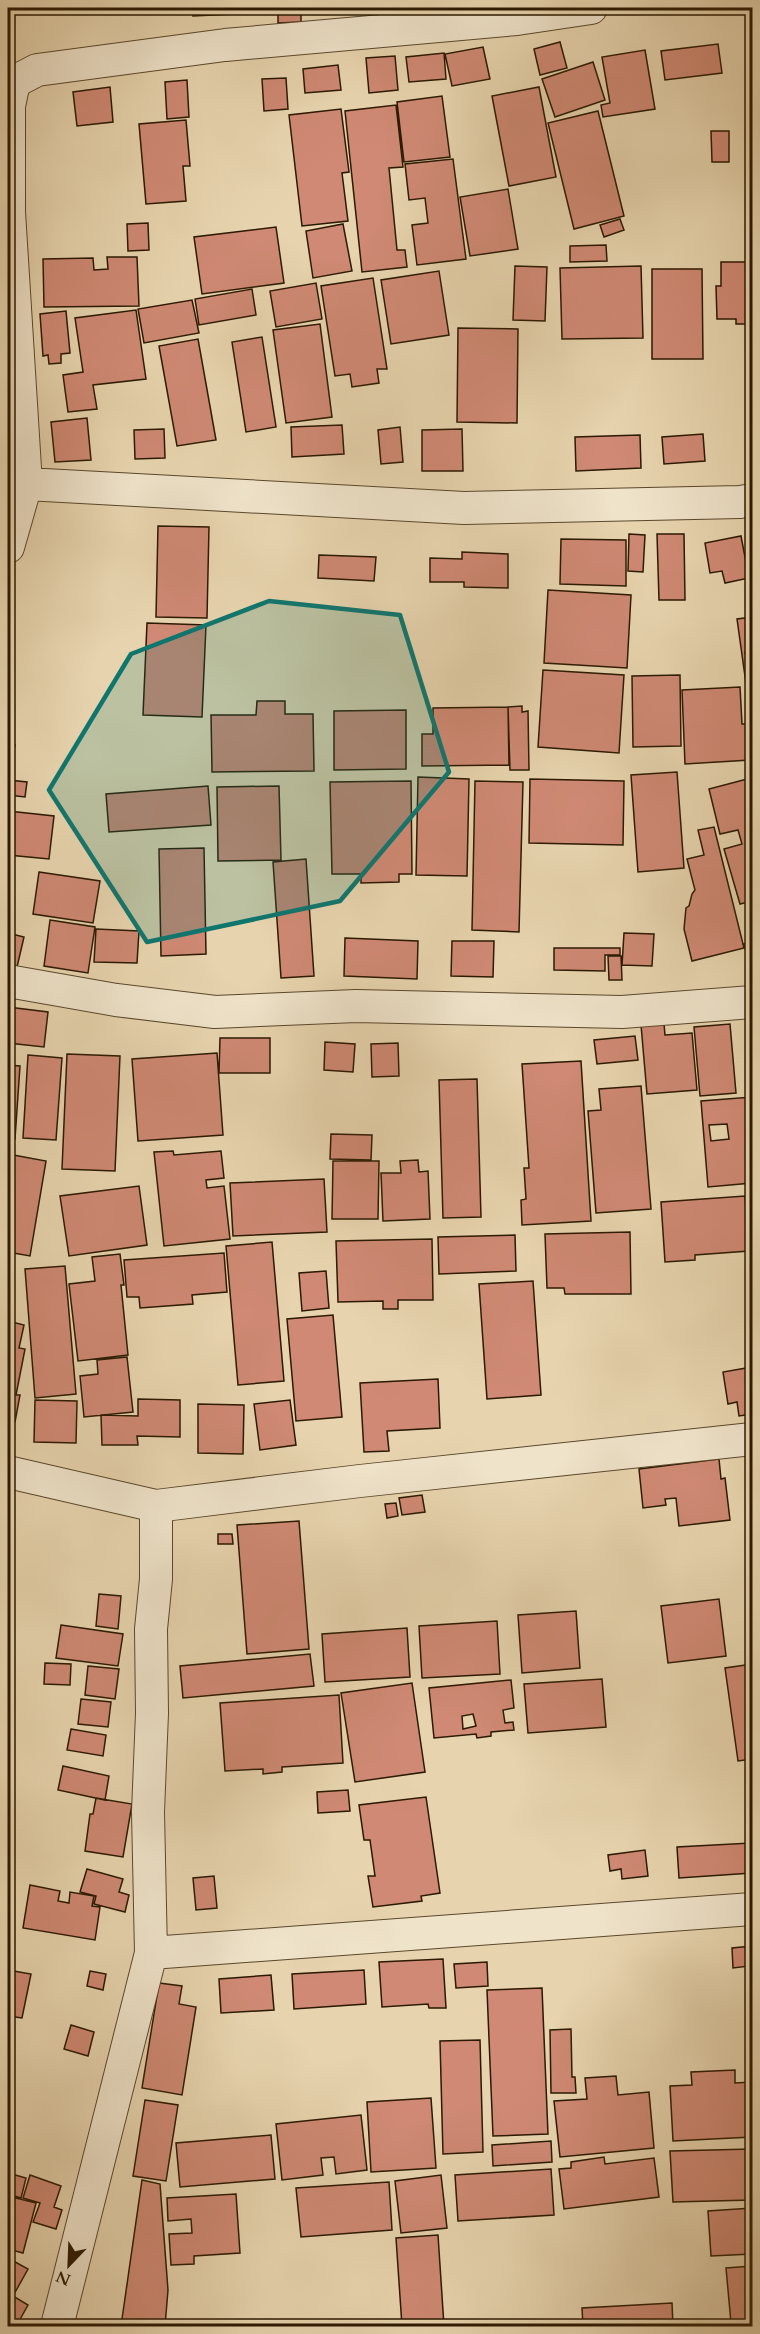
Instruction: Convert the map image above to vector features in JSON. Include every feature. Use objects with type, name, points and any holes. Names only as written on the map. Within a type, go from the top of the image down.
[{"type":"street","points":[[8,547],[26,484],[9,212],[9,106],[14,82],[37,70],[225,45],[517,19],[591,8]]},
{"type":"street","points":[[26,484],[465,508],[753,500]]},
{"type":"street","points":[[8,981],[116,999],[215,1012],[356,1006],[622,1012],[753,1002]]},
{"type":"street","points":[[8,1472],[156,1506],[360,1481],[753,1439]]},
{"type":"street","points":[[57,2326],[151,1953],[148,1812],[156,1506]]},
{"type":"street","points":[[151,1953],[753,1909]]},
{"type":"highlighted area","points":[[269,601],[400,615],[449,772],[340,901],[147,942],[49,790],[131,654]]},
{"type":"building","points":[[193,8],[257,8],[257,13],[193,16]]},
{"type":"building","points":[[278,8],[301,8],[301,22],[278,23]]},
{"type":"building","points":[[752,9],[752,26],[747,11]]},
{"type":"building","points":[[560,42],[567,68],[540,75],[534,49]]},
{"type":"building","points":[[718,44],[722,73],[665,80],[661,51]]},
{"type":"building","points":[[483,47],[490,79],[452,86],[445,54]]},
{"type":"building","points":[[645,50],[655,109],[603,117],[601,105],[610,103],[602,57]]},
{"type":"building","points":[[444,53],[446,79],[409,82],[406,57]]},
{"type":"building","points":[[395,56],[398,90],[369,93],[366,58]]},
{"type":"building","points":[[593,62],[605,100],[555,117],[542,79]]},
{"type":"building","points":[[338,65],[341,90],[305,93],[303,69]]},
{"type":"building","points":[[286,78],[288,109],[264,111],[262,79]]},
{"type":"building","points":[[187,80],[189,117],[167,119],[165,82]]},
{"type":"building","points":[[110,87],[113,122],[77,126],[73,92]]},
{"type":"building","points":[[539,87],[556,177],[509,186],[492,96]]},
{"type":"building","points":[[442,96],[450,157],[404,162],[397,102]]},
{"type":"building","points":[[396,105],[403,167],[389,168],[397,250],[405,250],[407,267],[362,272],[345,111]]},
{"type":"building","points":[[341,109],[349,172],[342,173],[348,221],[302,226],[289,115]]},
{"type":"building","points":[[598,111],[624,216],[574,229],[548,123]]},
{"type":"building","points":[[186,120],[190,166],[183,166],[186,201],[146,204],[139,124]]},
{"type":"building","points":[[711,131],[729,131],[729,162],[712,162]]},
{"type":"building","points":[[453,159],[466,259],[417,265],[412,225],[428,223],[425,198],[409,200],[405,164]]},
{"type":"building","points":[[508,189],[518,249],[470,256],[460,197]]},
{"type":"building","points":[[620,219],[624,230],[604,237],[600,225]]},
{"type":"building","points":[[148,223],[149,250],[128,251],[127,224]]},
{"type":"building","points":[[343,224],[352,271],[313,278],[306,231]]},
{"type":"building","points":[[276,227],[284,283],[202,294],[194,237]]},
{"type":"building","points":[[606,245],[607,261],[570,262],[570,246]]},
{"type":"building","points":[[107,257],[137,257],[139,306],[44,307],[43,259],[93,258],[94,270],[108,269]]},
{"type":"building","points":[[721,262],[752,262],[752,324],[736,324],[736,319],[717,319],[716,286],[721,286]]},
{"type":"building","points":[[515,266],[547,267],[545,321],[513,320]]},
{"type":"building","points":[[641,266],[643,338],[562,339],[560,268]]},
{"type":"building","points":[[652,269],[702,269],[703,359],[652,359]]},
{"type":"building","points":[[439,271],[449,335],[391,344],[381,280]]},
{"type":"building","points":[[373,278],[387,369],[377,369],[379,383],[352,387],[350,374],[335,376],[321,286]]},
{"type":"building","points":[[316,283],[322,319],[276,327],[270,291]]},
{"type":"building","points":[[252,289],[256,315],[199,325],[195,299]]},
{"type":"building","points":[[192,300],[199,333],[144,343],[138,309]]},
{"type":"building","points":[[136,310],[146,379],[93,385],[97,409],[68,412],[63,375],[83,372],[75,318]]},
{"type":"building","points":[[66,311],[70,353],[61,354],[61,363],[49,364],[48,355],[43,356],[40,314]]},
{"type":"building","points":[[320,324],[332,417],[286,423],[273,330]]},
{"type":"building","points":[[458,328],[518,329],[517,423],[457,422]]},
{"type":"building","points":[[262,337],[276,427],[246,432],[232,342]]},
{"type":"building","points":[[198,339],[216,440],[177,446],[159,346]]},
{"type":"building","points":[[87,418],[91,460],[55,462],[51,422]]},
{"type":"building","points":[[342,425],[344,454],[292,457],[291,427]]},
{"type":"building","points":[[400,427],[403,462],[381,464],[378,430]]},
{"type":"building","points":[[164,429],[165,458],[135,459],[134,430]]},
{"type":"building","points":[[462,429],[463,471],[422,471],[422,430]]},
{"type":"building","points":[[703,434],[705,461],[664,464],[662,437]]},
{"type":"building","points":[[640,435],[641,468],[576,471],[575,437]]},
{"type":"building","points":[[158,526],[209,527],[207,618],[156,617]]},
{"type":"building","points":[[629,534],[645,535],[643,572],[628,571]]},
{"type":"building","points":[[657,534],[684,534],[685,600],[659,600]]},
{"type":"building","points":[[741,536],[749,578],[725,583],[722,571],[710,573],[705,543]]},
{"type":"building","points":[[561,539],[626,540],[626,586],[560,584]]},
{"type":"building","points":[[462,552],[508,554],[508,588],[464,587],[464,582],[430,582],[430,558],[462,559]]},
{"type":"building","points":[[319,555],[376,557],[374,581],[318,578]]},
{"type":"building","points":[[548,590],[631,595],[627,668],[544,663]]},
{"type":"building","points":[[752,617],[752,651],[745,652],[748,664],[752,663],[752,697],[748,698],[737,619]]},
{"type":"building","points":[[147,623],[206,625],[202,717],[143,715]]},
{"type":"building","points":[[543,670],[624,675],[619,753],[538,747]]},
{"type":"building","points":[[680,675],[681,746],[633,747],[632,676]]},
{"type":"building","points":[[740,687],[742,724],[748,724],[750,760],[685,764],[682,690]]},
{"type":"building","points":[[746,699],[752,699],[752,733],[750,733]]},
{"type":"building","points":[[257,701],[285,701],[285,714],[313,714],[314,771],[212,772],[211,715],[256,715]]},
{"type":"building","points":[[522,706],[522,712],[528,711],[529,770],[510,770],[508,707]]},
{"type":"building","points":[[508,707],[509,765],[422,766],[422,734],[433,734],[433,708]]},
{"type":"building","points":[[406,710],[406,769],[334,770],[334,711]]},
{"type":"building","points":[[8,743],[15,745],[8,777]]},
{"type":"building","points":[[677,772],[684,868],[638,872],[631,775]]},
{"type":"building","points":[[418,777],[469,779],[467,876],[416,875]]},
{"type":"building","points":[[751,778],[752,901],[740,904],[724,849],[742,844],[738,830],[720,834],[709,789]]},
{"type":"building","points":[[530,779],[624,781],[623,845],[529,843]]},
{"type":"building","points":[[8,780],[27,782],[25,797],[8,795]]},
{"type":"building","points":[[411,781],[412,874],[399,874],[399,882],[361,883],[361,874],[332,874],[330,782]]},
{"type":"building","points":[[475,781],[523,782],[519,932],[472,930]]},
{"type":"building","points":[[208,786],[211,825],[109,832],[106,794]]},
{"type":"building","points":[[279,786],[281,860],[218,861],[217,787]]},
{"type":"building","points":[[8,811],[54,816],[49,859],[8,855]]},
{"type":"building","points":[[714,827],[744,948],[692,961],[684,929],[686,908],[695,890],[687,859],[704,855],[698,830]]},
{"type":"building","points":[[204,848],[206,954],[161,956],[159,849]]},
{"type":"building","points":[[306,859],[314,976],[281,978],[273,862]]},
{"type":"building","points":[[39,872],[100,881],[93,923],[33,914]]},
{"type":"building","points":[[50,920],[95,927],[88,973],[44,966]]},
{"type":"building","points":[[96,929],[139,931],[137,963],[94,962]]},
{"type":"building","points":[[8,933],[24,937],[17,967],[8,965]]},
{"type":"building","points":[[624,933],[654,934],[652,966],[622,965]]},
{"type":"building","points":[[345,938],[418,941],[417,979],[344,976]]},
{"type":"building","points":[[452,941],[494,941],[493,977],[451,976]]},
{"type":"building","points":[[752,942],[752,966],[750,967],[744,944]]},
{"type":"building","points":[[554,948],[620,948],[620,955],[605,955],[605,971],[554,970]]},
{"type":"building","points":[[608,956],[621,956],[622,980],[609,980]]},
{"type":"building","points":[[8,1007],[48,1012],[44,1047],[8,1043]]},
{"type":"building","points":[[664,1024],[665,1035],[692,1033],[697,1090],[647,1094],[641,1025]]},
{"type":"building","points":[[730,1024],[736,1093],[700,1096],[694,1027]]},
{"type":"building","points":[[635,1036],[638,1060],[597,1064],[594,1040]]},
{"type":"building","points":[[220,1038],[270,1038],[270,1073],[219,1073]]},
{"type":"building","points":[[325,1042],[355,1044],[353,1072],[324,1070]]},
{"type":"building","points":[[398,1043],[399,1076],[372,1077],[371,1044]]},
{"type":"building","points":[[217,1053],[223,1135],[138,1141],[132,1059]]},
{"type":"building","points":[[67,1054],[120,1056],[115,1171],[62,1169]]},
{"type":"building","points":[[28,1055],[62,1058],[56,1140],[23,1138]]},
{"type":"building","points":[[581,1061],[591,1221],[522,1225],[521,1200],[526,1199],[524,1168],[529,1168],[522,1064]]},
{"type":"building","points":[[8,1065],[20,1066],[15,1139],[8,1139]]},
{"type":"building","points":[[477,1079],[481,1217],[443,1218],[439,1080]]},
{"type":"building","points":[[641,1086],[651,1209],[596,1213],[588,1111],[601,1110],[599,1089]]},
{"type":"building","points":[[752,1097],[752,1183],[708,1187],[701,1101]],"holes":[[[727,1124],[729,1139],[711,1141],[709,1125]]]},
{"type":"building","points":[[331,1134],[372,1135],[371,1160],[330,1159]]},
{"type":"building","points":[[173,1151],[174,1155],[221,1151],[224,1178],[206,1180],[207,1188],[224,1186],[230,1239],[164,1246],[154,1152]]},
{"type":"building","points":[[8,1154],[46,1161],[30,1256],[8,1252]]},
{"type":"building","points":[[418,1160],[419,1172],[428,1171],[430,1219],[383,1221],[381,1173],[401,1173],[400,1161]]},
{"type":"building","points":[[333,1161],[379,1161],[378,1219],[332,1219]]},
{"type":"building","points":[[324,1179],[327,1232],[233,1236],[230,1183]]},
{"type":"building","points":[[139,1186],[147,1245],[69,1256],[60,1196]]},
{"type":"building","points":[[745,1196],[749,1251],[695,1255],[695,1260],[665,1262],[661,1202]]},
{"type":"building","points":[[630,1232],[631,1294],[565,1294],[564,1288],[547,1288],[545,1234]]},
{"type":"building","points":[[515,1235],[516,1271],[439,1274],[438,1237]]},
{"type":"building","points":[[432,1239],[433,1300],[398,1300],[398,1309],[383,1309],[383,1301],[338,1302],[336,1241]]},
{"type":"building","points":[[272,1242],[284,1381],[238,1385],[226,1246]]},
{"type":"building","points":[[224,1253],[227,1292],[192,1295],[193,1304],[140,1308],[139,1297],[127,1297],[124,1260]]},
{"type":"building","points":[[120,1254],[128,1355],[78,1361],[69,1284],[95,1281],[92,1257]]},
{"type":"building","points":[[65,1266],[76,1394],[35,1398],[25,1269]]},
{"type":"building","points":[[326,1271],[329,1308],[302,1311],[299,1273]]},
{"type":"building","points":[[533,1281],[541,1395],[487,1399],[479,1284]]},
{"type":"building","points":[[333,1315],[342,1417],[296,1421],[287,1319]]},
{"type":"building","points":[[8,1321],[24,1325],[19,1348],[25,1349],[16,1395],[20,1395],[15,1422],[8,1421]]},
{"type":"building","points":[[127,1357],[133,1412],[84,1417],[80,1376],[98,1374],[97,1360]]},
{"type":"building","points":[[752,1367],[752,1414],[739,1416],[737,1402],[728,1404],[723,1372]]},
{"type":"building","points":[[438,1379],[440,1428],[387,1431],[389,1451],[364,1452],[360,1383]]},
{"type":"building","points":[[138,1399],[180,1400],[180,1437],[137,1436],[138,1445],[102,1445],[101,1415],[138,1416]]},
{"type":"building","points":[[35,1400],[77,1401],[76,1443],[34,1442]]},
{"type":"building","points":[[290,1400],[296,1445],[260,1450],[254,1404]]},
{"type":"building","points":[[198,1404],[244,1405],[243,1454],[198,1453]]},
{"type":"building","points":[[719,1459],[721,1479],[725,1478],[730,1520],[679,1526],[676,1498],[665,1499],[666,1505],[643,1508],[639,1469]]},
{"type":"building","points":[[422,1495],[425,1512],[402,1515],[399,1498]]},
{"type":"building","points":[[396,1503],[398,1516],[387,1518],[385,1504]]},
{"type":"building","points":[[299,1521],[309,1649],[247,1654],[237,1525]]},
{"type":"building","points":[[218,1534],[232,1534],[233,1544],[218,1544]]},
{"type":"building","points":[[99,1594],[121,1596],[118,1629],[96,1626]]},
{"type":"building","points":[[719,1599],[726,1656],[668,1663],[661,1606]]},
{"type":"building","points":[[576,1611],[580,1668],[522,1673],[518,1615]]},
{"type":"building","points":[[497,1621],[500,1674],[422,1678],[419,1626]]},
{"type":"building","points":[[61,1625],[123,1634],[118,1666],[56,1658]]},
{"type":"building","points":[[407,1628],[410,1677],[325,1682],[322,1634]]},
{"type":"building","points":[[310,1654],[314,1686],[183,1698],[180,1666]]},
{"type":"building","points":[[45,1663],[71,1664],[70,1685],[44,1684]]},
{"type":"building","points":[[752,1664],[752,1759],[738,1761],[725,1668]]},
{"type":"building","points":[[88,1666],[119,1669],[115,1699],[85,1695]]},
{"type":"building","points":[[602,1679],[606,1727],[528,1733],[524,1684]]},
{"type":"building","points":[[511,1680],[514,1708],[503,1710],[505,1723],[513,1722],[514,1730],[491,1732],[491,1736],[477,1738],[476,1734],[434,1738],[429,1688]],"holes":[[[473,1714],[476,1726],[463,1729],[462,1716]]]},
{"type":"building","points":[[412,1683],[425,1772],[355,1782],[341,1693]]},
{"type":"building","points":[[339,1695],[343,1763],[282,1767],[282,1772],[263,1774],[263,1769],[225,1771],[220,1703]]},
{"type":"building","points":[[81,1699],[111,1702],[108,1727],[78,1724]]},
{"type":"building","points":[[71,1729],[106,1735],[103,1756],[67,1750]]},
{"type":"building","points":[[63,1766],[109,1776],[105,1800],[58,1790]]},
{"type":"building","points":[[348,1790],[350,1811],[318,1813],[317,1792]]},
{"type":"building","points":[[426,1797],[440,1893],[421,1896],[422,1901],[373,1907],[368,1876],[375,1876],[370,1840],[364,1840],[359,1805]]},
{"type":"building","points":[[96,1798],[132,1804],[123,1857],[85,1851],[90,1814],[93,1814]]},
{"type":"building","points":[[751,1843],[752,1873],[679,1878],[677,1847]]},
{"type":"building","points":[[645,1850],[648,1876],[622,1879],[621,1869],[610,1871],[608,1855]]},
{"type":"building","points":[[87,1869],[123,1879],[119,1892],[129,1895],[125,1912],[94,1904],[96,1896],[80,1892]]},
{"type":"building","points":[[214,1876],[217,1908],[196,1910],[193,1878]]},
{"type":"building","points":[[30,1885],[60,1891],[58,1901],[69,1903],[70,1892],[94,1896],[92,1906],[100,1907],[95,1940],[23,1928]]},
{"type":"building","points":[[752,1946],[752,1990],[749,1966],[733,1968],[732,1948]]},
{"type":"building","points":[[443,1959],[446,2008],[429,2008],[428,2004],[382,2007],[379,1962]]},
{"type":"building","points":[[487,1962],[488,1986],[456,1988],[454,1964]]},
{"type":"building","points":[[8,1970],[31,1974],[22,2018],[8,2016]]},
{"type":"building","points":[[364,1970],[366,2004],[294,2009],[292,1974]]},
{"type":"building","points":[[90,1971],[106,1974],[103,1990],[87,1986]]},
{"type":"building","points":[[271,1975],[274,2010],[221,2013],[219,1979]]},
{"type":"building","points":[[159,1983],[182,1986],[179,2004],[196,2007],[182,2095],[142,2088]]},
{"type":"building","points":[[542,1988],[548,2134],[493,2136],[487,1990]]},
{"type":"building","points":[[71,2025],[94,2032],[88,2056],[64,2049]]},
{"type":"building","points":[[571,2029],[572,2077],[575,2077],[576,2093],[551,2093],[550,2030]]},
{"type":"building","points":[[480,2040],[483,2152],[443,2154],[440,2041]]},
{"type":"building","points":[[735,2070],[735,2083],[752,2082],[752,2137],[673,2141],[670,2086],[692,2085],[691,2072]]},
{"type":"building","points":[[616,2076],[618,2095],[649,2092],[654,2148],[560,2157],[554,2101],[587,2099],[585,2078]]},
{"type":"building","points":[[431,2098],[436,2168],[371,2172],[367,2102]]},
{"type":"building","points":[[145,2100],[178,2105],[166,2181],[133,2176]]},
{"type":"building","points":[[361,2115],[367,2170],[336,2174],[334,2157],[321,2158],[323,2175],[282,2180],[276,2124]]},
{"type":"building","points":[[271,2135],[275,2179],[180,2187],[176,2143]]},
{"type":"building","points":[[551,2141],[552,2162],[493,2166],[492,2145]]},
{"type":"building","points":[[752,2149],[752,2200],[673,2202],[670,2151]]},
{"type":"building","points":[[604,2157],[605,2164],[654,2158],[659,2197],[564,2209],[559,2169],[571,2168],[571,2162]]},
{"type":"building","points":[[551,2169],[554,2215],[458,2221],[455,2175]]},
{"type":"building","points":[[8,2173],[26,2178],[21,2198],[8,2194]]},
{"type":"building","points":[[30,2175],[61,2186],[54,2207],[62,2210],[56,2229],[33,2222],[40,2203],[23,2198]]},
{"type":"building","points":[[441,2175],[447,2228],[401,2233],[395,2181]]},
{"type":"building","points":[[142,2180],[160,2184],[168,2290],[165,2326],[121,2326]]},
{"type":"building","points":[[389,2182],[392,2230],[301,2237],[296,2188]]},
{"type":"building","points":[[236,2194],[240,2253],[194,2256],[194,2264],[171,2265],[169,2234],[192,2233],[191,2219],[168,2221],[167,2198]]},
{"type":"building","points":[[8,2196],[36,2203],[23,2253],[8,2249]]},
{"type":"building","points":[[752,2208],[752,2254],[711,2256],[708,2211]]},
{"type":"building","points":[[438,2235],[444,2326],[402,2326],[396,2238]]},
{"type":"building","points":[[8,2258],[28,2269],[13,2296],[28,2305],[18,2323],[8,2317]]},
{"type":"building","points":[[752,2266],[752,2322],[731,2323],[726,2268]]},
{"type":"building","points":[[672,2303],[673,2326],[583,2326],[582,2308]]}]
